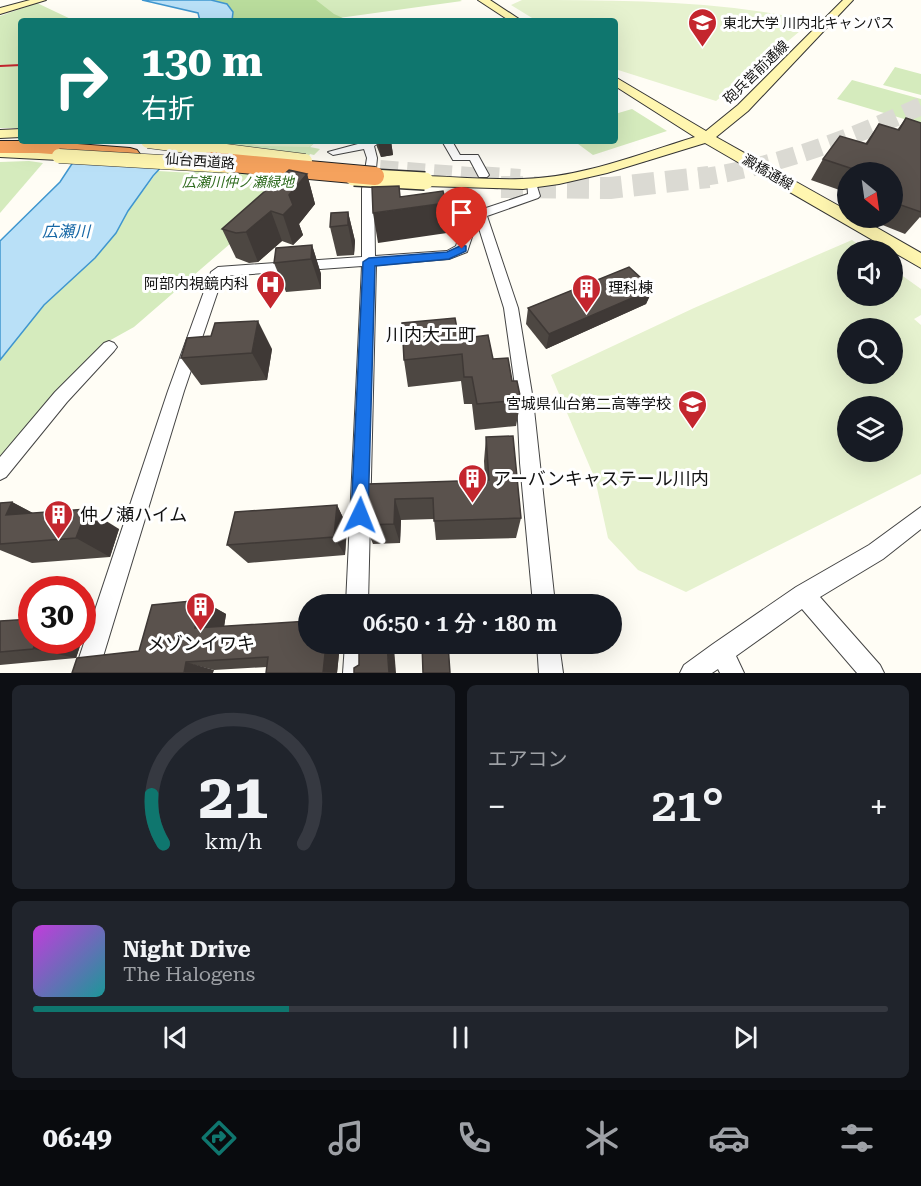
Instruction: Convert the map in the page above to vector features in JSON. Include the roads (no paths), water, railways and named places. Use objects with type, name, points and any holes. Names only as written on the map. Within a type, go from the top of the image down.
[{"type":"highway","points":[[0,140],[18,139]]},
{"type":"highway","name":"仙台西道路","points":[[126,144],[178,154],[374,178]]},
{"type":"highway","name":"仙台西道路","points":[[0,147],[178,154]]},
{"type":"street","points":[[4,9],[40,0]]},
{"type":"street","points":[[485,0],[512,18]]},
{"type":"street","name":"砲兵営前通線","points":[[707,138],[743,108],[848,0]]},
{"type":"street","name":"澱橋通線","points":[[618,83],[707,138],[892,243],[921,262]]},
{"type":"street","points":[[0,134],[18,134]]},
{"type":"street","points":[[0,153],[66,148],[209,164],[522,184],[602,170],[707,138]]},
{"type":"street","points":[[170,144],[426,177],[483,175],[521,177],[531,182]]},
{"type":"street","points":[[333,152],[369,144]]},
{"type":"street","points":[[357,594],[374,178],[373,144]]},
{"type":"street","points":[[449,144],[457,158],[474,157],[483,175]]},
{"type":"street","points":[[86,673],[176,390],[218,272],[449,255],[462,249],[469,223],[480,213],[534,196],[531,182]]},
{"type":"street","points":[[480,213],[511,308],[525,400],[529,463],[543,594]]},
{"type":"street","points":[[0,471],[61,397],[110,347]]},
{"type":"street","points":[[692,673],[804,595],[876,552],[921,517]]},
{"type":"street","points":[[804,595],[872,673]]},
{"type":"street","points":[[721,652],[732,673]]},
{"type":"street","points":[[355,673],[356,654]]},
{"type":"street","points":[[549,654],[551,673]]},
{"type":"water","points":[[142,0],[211,0],[227,4],[233,12],[232,18],[199,18],[198,13]]},
{"type":"water","name":"広瀬川","points":[[85,144],[182,144],[153,176],[128,211],[116,233],[95,258],[44,305],[0,360],[0,241],[60,182]]},
{"type":"tunnel","points":[[699,178],[757,166],[813,150],[921,106]]},
{"type":"tunnel","points":[[380,169],[496,178]]},
{"type":"tunnel","points":[[477,177],[520,180]]},
{"type":"tunnel","points":[[501,187],[610,188],[709,177]]},
{"type":"railway","points":[[0,66],[18,65]]},
{"type":"place","name":"東北大学 川内北キャンパス","points":[[702,48]]},
{"type":"place","name":"阿部内視鏡内科","points":[[270,310]]},
{"type":"place","name":"理科棟","points":[[587,314]]},
{"type":"place","name":"宮城県仙台第二高等学校","points":[[692,430]]},
{"type":"place","name":"アーバンキャステール川内","points":[[472,504]]},
{"type":"place","name":"仲ノ瀬ハイム","points":[[59,540]]},
{"type":"place","name":"メゾンイワキ","points":[[201,632]]},
{"type":"district","name":"川内大工町","points":[[431,334]]},
{"type":"park label","name":"広瀬川仲ノ瀬緑地","points":[[238,182]]}]
